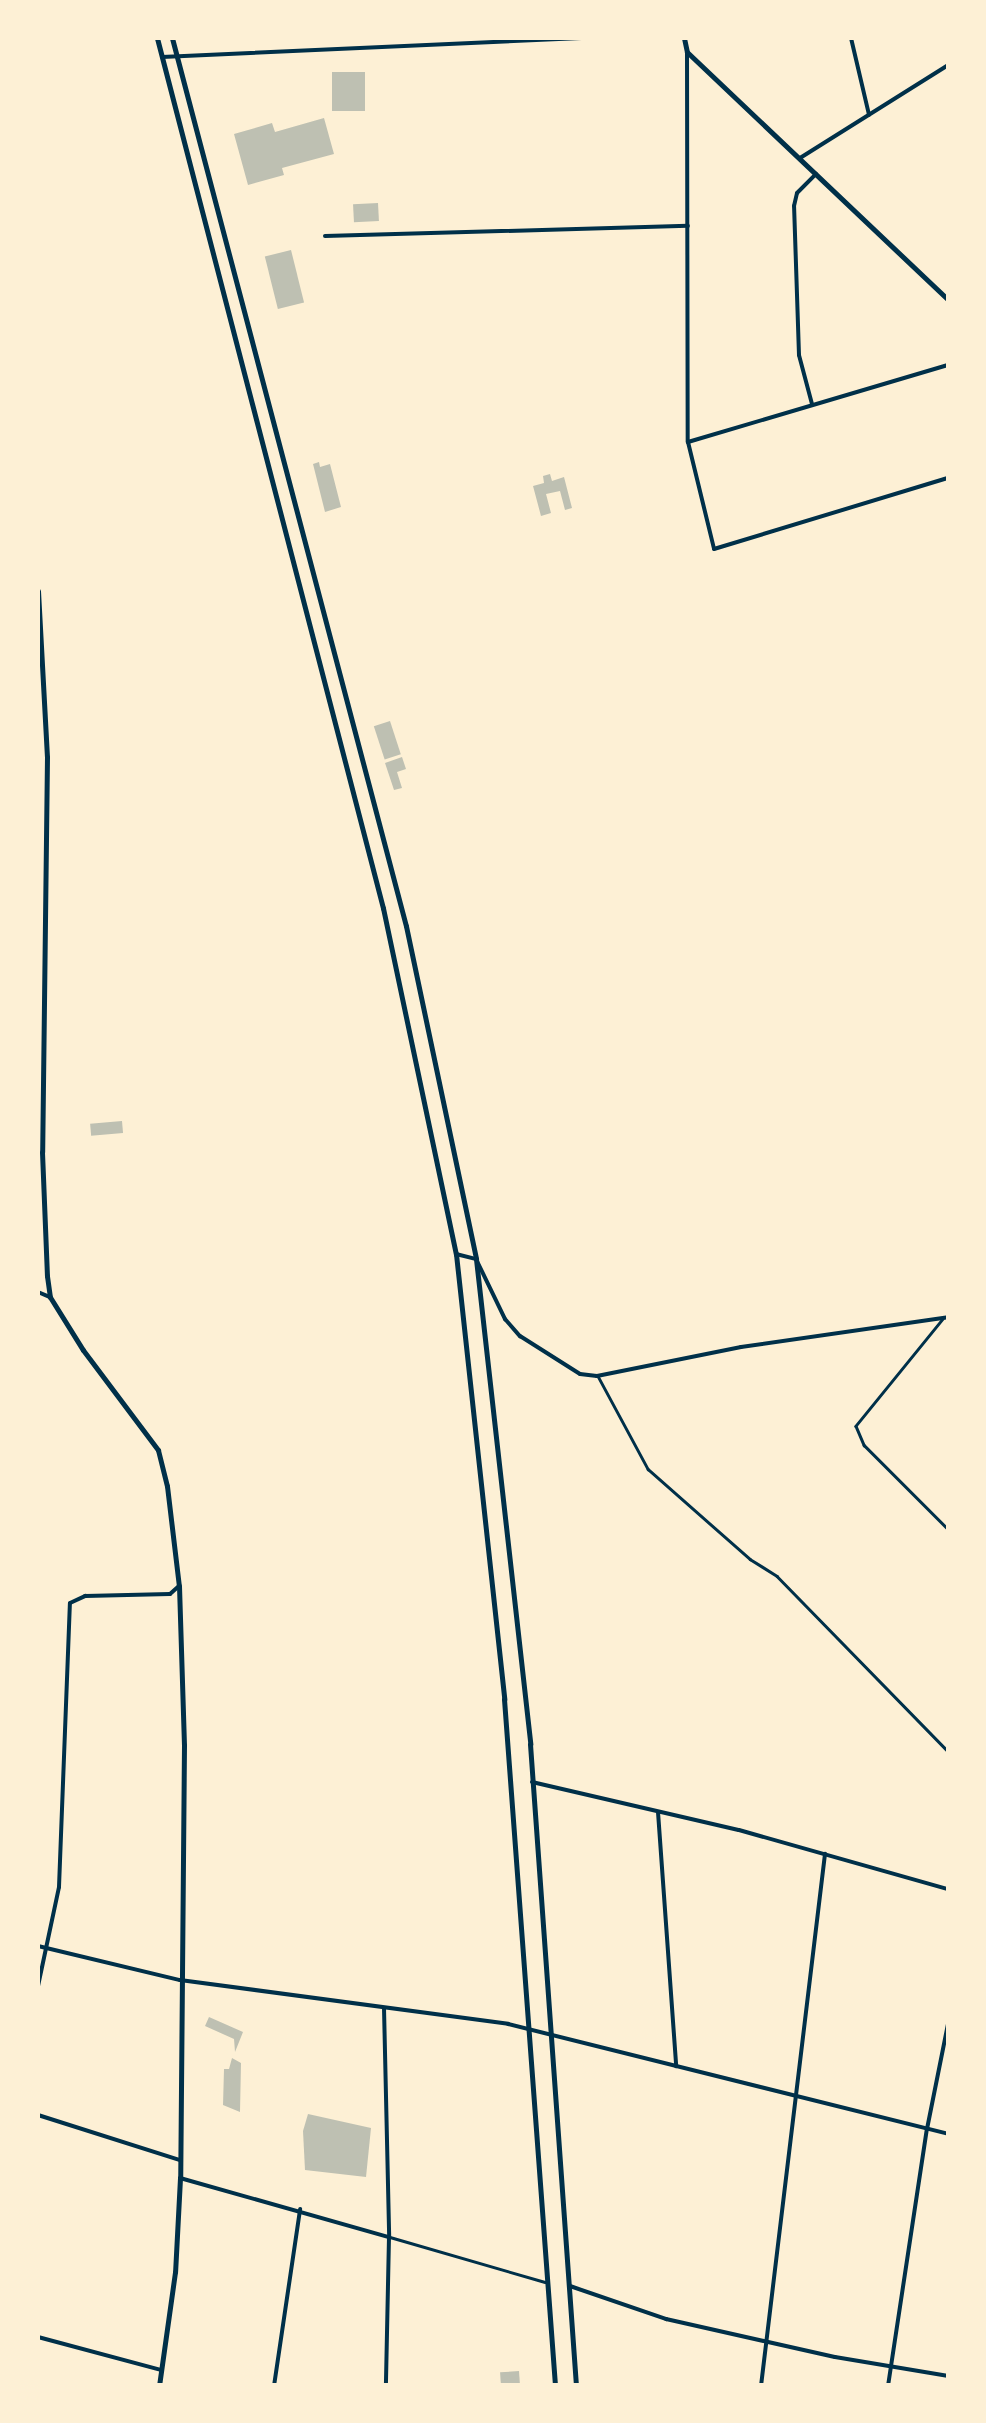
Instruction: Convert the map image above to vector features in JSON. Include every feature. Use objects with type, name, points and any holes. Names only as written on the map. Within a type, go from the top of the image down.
[{"type":"street","points":[[157,38],[383,908],[456,1254],[504,1699],[555,2386]]},
{"type":"street","points":[[172,38],[406,926],[476,1260],[532,1782],[576,2386]]},
{"type":"street","points":[[162,58],[178,54],[582,38]]},
{"type":"street","points":[[684,38],[688,442],[714,549],[948,478]]},
{"type":"street","points":[[851,38],[869,115]]},
{"type":"street","points":[[687,52],[948,300]]},
{"type":"street","points":[[800,158],[948,65]]},
{"type":"street","points":[[812,405],[799,355],[794,206],[797,193],[816,174]]},
{"type":"street","points":[[325,236],[688,226]]},
{"type":"street","points":[[688,442],[948,364]]},
{"type":"street","points":[[38,591],[47,757],[42,1152],[44,1248],[50,1298]]},
{"type":"street","points":[[456,1254],[476,1260],[505,1319],[520,1336],[568,1370],[598,1376],[741,1347],[946,1318]]},
{"type":"street","points":[[38,1292],[50,1298],[158,1450],[167,1486],[179,1586],[184,1745],[180,2178],[176,2272],[159,2386]]},
{"type":"street","points":[[38,1986],[60,1887],[70,1604],[85,1596],[170,1594],[179,1586]]},
{"type":"street","points":[[532,1782],[825,1854],[948,1889]]},
{"type":"street","points":[[658,1812],[676,2066]]},
{"type":"street","points":[[761,2386],[825,1854]]},
{"type":"street","points":[[38,1946],[180,1980],[530,2029],[948,2134]]},
{"type":"street","points":[[384,2008],[390,2237],[386,2386]]},
{"type":"street","points":[[888,2386],[927,2129],[948,2024]]},
{"type":"street","points":[[38,2115],[180,2160]]},
{"type":"street","points":[[180,2178],[390,2237]]},
{"type":"street","points":[[274,2386],[300,2210]]},
{"type":"street","points":[[569,2285],[625,2308],[767,2342],[948,2376]]},
{"type":"street","points":[[38,2337],[161,2370]]},
{"type":"lane","points":[[946,1318],[856,1426],[861,1440],[948,1529]]},
{"type":"lane","points":[[598,1376],[648,1469],[750,1560],[778,1576],[948,1751]]},
{"type":"lane","points":[[390,2237],[547,2282]]},
{"type":"building","points":[[332,72],[365,72],[365,111],[332,111]]},
{"type":"building","points":[[324,118],[334,154],[282,168],[284,175],[248,185],[234,134],[272,123],[275,132]]},
{"type":"building","points":[[378,203],[379,221],[354,222],[353,204]]},
{"type":"building","points":[[291,250],[304,302],[278,309],[265,257]]},
{"type":"building","points":[[319,462],[320,467],[330,464],[341,507],[325,512],[313,464]]},
{"type":"building","points":[[550,474],[552,481],[564,477],[572,508],[565,510],[560,491],[546,494],[551,513],[541,516],[533,486],[544,483],[543,476]]},
{"type":"building","points":[[390,721],[401,754],[385,760],[374,726]]},
{"type":"building","points":[[402,757],[406,769],[397,772],[402,788],[394,790],[385,763]]},
{"type":"building","points":[[122,1121],[123,1133],[91,1136],[90,1124]]},
{"type":"building","points":[[209,2017],[243,2032],[235,2052],[234,2039],[205,2026]]},
{"type":"building","points":[[232,2058],[241,2063],[240,2112],[223,2105],[224,2069],[229,2069]]},
{"type":"building","points":[[308,2114],[371,2128],[366,2177],[305,2170],[303,2131]]},
{"type":"building","points":[[519,2371],[520,2386],[501,2386],[500,2372]]}]
